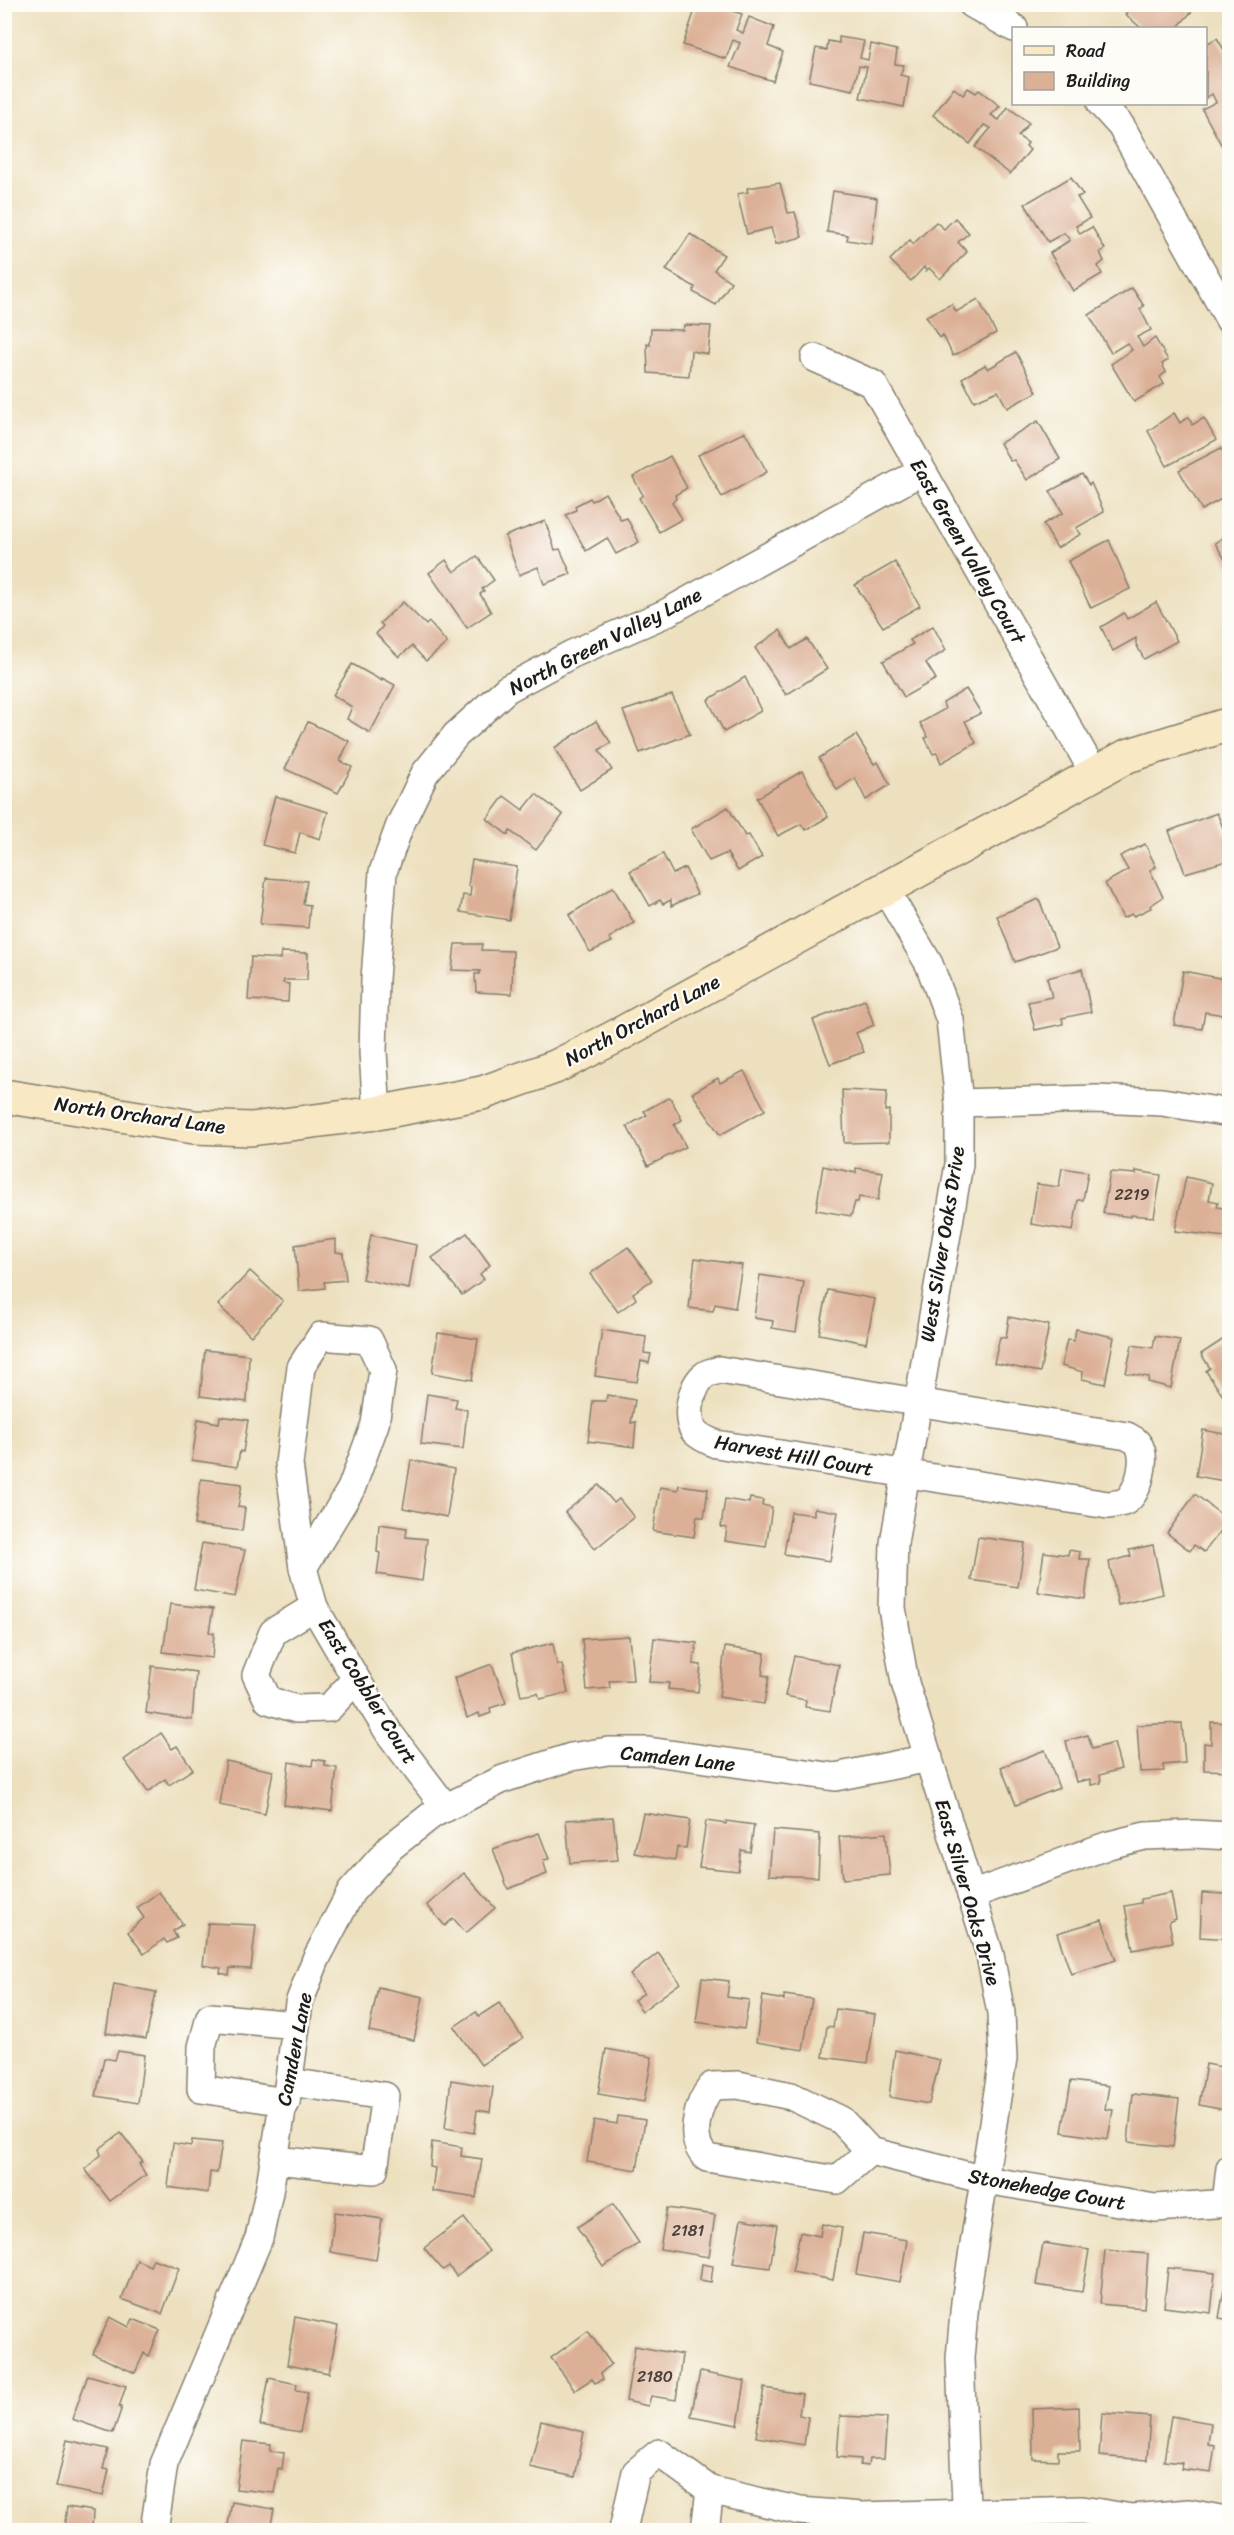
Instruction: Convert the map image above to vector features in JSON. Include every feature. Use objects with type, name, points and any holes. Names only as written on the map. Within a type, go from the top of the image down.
[{"type":"street","points":[[972,4],[1012,27]]},
{"type":"street","points":[[1102,105],[1121,126],[1230,321]]},
{"type":"street","name":"East Green Valley Court","points":[[815,358],[873,384],[1094,773]]},
{"type":"street","name":"North Green Valley Lane","points":[[377,1113],[373,1052],[375,979],[383,872],[400,825],[425,773],[456,735],[507,689],[572,654],[664,614],[922,471]]},
{"type":"street","name":"North Orchard Lane","points":[[4,1096],[194,1127],[251,1129],[377,1113],[482,1093],[555,1067],[613,1038],[884,887],[1127,756],[1230,724]]},
{"type":"street","name":"West Silver Oaks Drive","points":[[884,887],[929,964],[950,1020],[959,1103],[959,1164],[917,1401]]},
{"type":"street","points":[[959,1103],[1097,1099],[1162,1102],[1230,1113]]},
{"type":"street","name":"East Cobbler Court","points":[[303,1568],[351,1489],[375,1424],[383,1370],[369,1340],[321,1336],[301,1367],[289,1464],[303,1568],[314,1607],[389,1733],[446,1808]]},
{"type":"street","name":"Harvest Hill Court","points":[[719,1370],[1127,1436],[1138,1442],[1141,1451],[1142,1469],[1136,1490],[1125,1502],[1108,1505],[905,1475],[716,1444],[704,1439],[694,1430],[690,1420],[695,1385],[705,1375],[719,1370]]},
{"type":"street","name":"East Silver Oaks Drive","points":[[917,1401],[894,1543],[892,1608],[905,1683],[990,1954],[1001,2013],[1003,2060],[965,2302],[960,2358],[967,2522]]},
{"type":"street","points":[[314,1607],[273,1632],[256,1675],[268,1700],[296,1709],[329,1708],[357,1679]]},
{"type":"street","name":"Camden Lane","points":[[154,2530],[164,2464],[259,2238],[287,2092],[299,2003],[316,1959],[351,1892],[391,1846],[433,1814],[503,1779],[571,1756],[608,1751],[648,1751],[835,1777],[929,1758]]},
{"type":"street","points":[[971,1895],[1109,1845],[1145,1836],[1193,1834],[1230,1836]]},
{"type":"street","points":[[274,2160],[374,2170],[385,2096],[201,2089],[202,2048],[210,2018],[296,2025]]},
{"type":"street","points":[[730,2085],[791,2096],[841,2120],[870,2151],[837,2180],[707,2158],[699,2151],[696,2129],[704,2097],[712,2086],[730,2085]]},
{"type":"street","name":"Stonehedge Court","points":[[870,2151],[985,2180],[1155,2208],[1228,2203]]},
{"type":"street","points":[[1228,2203],[1230,2168]]},
{"type":"street","points":[[622,2530],[636,2472],[659,2453],[710,2490],[800,2511],[967,2522],[1082,2510],[1135,2524],[1189,2513],[1230,2521]]},
{"type":"street","points":[[705,2530],[710,2490]]},
{"type":"building","points":[[697,4],[720,4],[718,7],[742,14],[736,30],[743,33],[749,17],[774,27],[768,46],[783,52],[773,81],[730,67],[740,43],[733,40],[726,59],[683,45]]},
{"type":"building","points":[[1135,4],[1187,4],[1193,10],[1178,27],[1140,27],[1125,14]]},
{"type":"building","points":[[839,37],[864,41],[860,58],[868,60],[871,44],[897,50],[895,64],[904,65],[900,75],[909,77],[904,107],[860,98],[867,67],[859,66],[853,90],[809,81],[816,48],[827,50],[828,41],[839,43]]},
{"type":"building","points":[[1217,38],[1230,60],[1230,83],[1222,87],[1228,97],[1230,96],[1230,145],[1223,148],[1202,109],[1216,102],[1212,94],[1207,97],[1207,43]]},
{"type":"building","points":[[954,88],[963,95],[968,88],[976,93],[979,90],[1000,106],[991,115],[999,120],[1008,107],[1029,123],[1018,136],[1028,143],[1026,146],[1030,150],[1010,174],[975,147],[991,128],[984,125],[970,144],[933,115]]},
{"type":"building","points":[[1071,177],[1083,195],[1077,197],[1090,218],[1076,226],[1080,234],[1092,227],[1105,249],[1100,252],[1104,261],[1098,266],[1102,274],[1073,291],[1050,253],[1070,240],[1064,233],[1048,242],[1025,204]]},
{"type":"building","points":[[780,183],[788,213],[795,212],[802,237],[776,244],[771,228],[747,234],[737,194],[748,192],[747,188]]},
{"type":"building","points":[[833,191],[877,198],[872,244],[847,240],[848,235],[827,232]]},
{"type":"building","points":[[955,218],[969,233],[958,242],[967,252],[940,279],[929,268],[926,271],[924,267],[911,281],[890,260],[910,240],[913,244],[936,222],[944,229]]},
{"type":"building","points":[[690,234],[724,255],[714,270],[731,282],[716,305],[693,292],[695,287],[666,270]]},
{"type":"building","points":[[1132,288],[1144,306],[1140,309],[1151,330],[1137,337],[1143,347],[1155,338],[1168,360],[1162,364],[1166,372],[1160,377],[1164,384],[1134,402],[1111,364],[1132,350],[1127,343],[1111,353],[1089,315]]},
{"type":"building","points":[[978,299],[996,333],[953,356],[943,335],[939,338],[926,316],[952,304],[956,312]]},
{"type":"building","points":[[684,325],[711,326],[708,354],[691,351],[689,376],[648,373],[647,344],[650,345],[651,329],[683,330]]},
{"type":"building","points":[[1016,352],[1037,392],[1007,408],[998,391],[974,401],[962,378],[985,365],[988,369]]},
{"type":"building","points":[[1174,413],[1180,423],[1189,417],[1192,425],[1204,418],[1216,440],[1167,466],[1148,431]]},
{"type":"building","points":[[1038,421],[1060,459],[1027,480],[1014,460],[1010,461],[1000,443]]},
{"type":"building","points":[[745,432],[767,472],[722,497],[698,455]]},
{"type":"building","points":[[1221,448],[1230,465],[1230,494],[1202,510],[1179,470]]},
{"type":"building","points":[[670,456],[687,488],[675,495],[676,499],[672,502],[682,519],[659,532],[639,498],[643,495],[633,477]]},
{"type":"building","points":[[1082,474],[1089,485],[1091,483],[1104,512],[1076,528],[1081,534],[1057,548],[1043,524],[1063,513],[1050,491]]},
{"type":"building","points":[[605,493],[621,520],[627,518],[639,542],[616,554],[607,538],[586,551],[566,515],[576,510],[575,506],[590,498],[592,501]]},
{"type":"building","points":[[545,521],[555,550],[560,549],[571,574],[544,584],[538,567],[519,575],[505,536]]},
{"type":"building","points":[[1230,533],[1230,568],[1215,543]]},
{"type":"building","points":[[1109,540],[1130,589],[1091,608],[1068,561]]},
{"type":"building","points":[[477,556],[494,580],[482,589],[484,591],[480,594],[491,612],[467,628],[429,573],[446,560],[454,572]]},
{"type":"building","points":[[895,562],[920,606],[883,627],[855,585]]},
{"type":"building","points":[[403,602],[426,625],[429,622],[447,643],[426,661],[412,646],[399,657],[376,634],[383,626],[380,623]]},
{"type":"building","points":[[1156,602],[1177,641],[1144,659],[1136,644],[1136,638],[1113,651],[1101,627],[1124,613],[1127,619]]},
{"type":"building","points":[[933,626],[946,650],[926,663],[936,679],[904,697],[883,661],[913,644],[910,640]]},
{"type":"building","points":[[780,630],[791,649],[807,639],[827,669],[786,695],[755,648]]},
{"type":"building","points":[[352,664],[382,681],[382,678],[395,685],[370,733],[347,719],[352,707],[333,695]]},
{"type":"building","points":[[745,677],[761,711],[724,732],[708,700]]},
{"type":"building","points":[[966,689],[981,713],[965,721],[976,743],[941,763],[937,753],[933,754],[925,738],[928,737],[920,723],[945,709],[943,703]]},
{"type":"building","points":[[672,695],[690,734],[640,753],[623,711]]},
{"type":"building","points":[[596,721],[611,743],[599,750],[612,770],[580,790],[554,748]]},
{"type":"building","points":[[308,722],[349,741],[340,761],[352,767],[338,793],[285,769]]},
{"type":"building","points":[[856,735],[874,764],[878,762],[890,785],[866,800],[855,778],[837,790],[819,758]]},
{"type":"building","points":[[802,771],[828,817],[806,830],[801,824],[778,836],[757,798]]},
{"type":"building","points":[[536,794],[563,815],[536,850],[510,831],[508,835],[487,819],[504,796],[523,810]]},
{"type":"building","points":[[275,796],[328,812],[320,839],[300,832],[295,853],[262,845]]},
{"type":"building","points":[[728,807],[745,836],[749,835],[762,857],[738,871],[727,853],[709,861],[691,829]]},
{"type":"building","points":[[1217,813],[1230,845],[1230,860],[1185,873],[1169,831]]},
{"type":"building","points":[[1145,844],[1156,867],[1150,870],[1163,897],[1150,906],[1151,908],[1134,916],[1132,914],[1123,918],[1105,883],[1128,870],[1120,856]]},
{"type":"building","points":[[663,854],[673,874],[685,868],[697,894],[671,906],[671,900],[663,904],[660,900],[650,906],[630,871]]},
{"type":"building","points":[[472,860],[517,867],[509,920],[460,912],[463,895],[470,896],[471,887],[468,886]]},
{"type":"building","points":[[266,878],[307,881],[303,904],[310,905],[308,928],[260,924]]},
{"type":"building","points":[[613,887],[634,923],[609,938],[612,942],[590,952],[569,915]]},
{"type":"building","points":[[1039,899],[1057,947],[1015,962],[997,916]]},
{"type":"building","points":[[455,944],[482,944],[481,950],[513,951],[512,994],[476,992],[475,974],[479,974],[480,971],[452,970]]},
{"type":"building","points":[[281,952],[308,953],[307,980],[284,980],[283,983],[289,984],[288,1002],[248,1000],[251,957],[280,959]]},
{"type":"building","points":[[1082,969],[1091,1012],[1062,1018],[1063,1024],[1035,1030],[1028,1002],[1052,997],[1047,978]]},
{"type":"building","points":[[1183,971],[1230,980],[1224,1015],[1205,1012],[1202,1029],[1174,1025]]},
{"type":"building","points":[[865,1000],[874,1025],[856,1033],[864,1052],[830,1064],[813,1020]]},
{"type":"building","points":[[744,1071],[765,1110],[720,1135],[692,1093],[718,1078],[720,1083]]},
{"type":"building","points":[[842,1090],[887,1092],[885,1111],[889,1110],[889,1142],[844,1143]]},
{"type":"building","points":[[670,1097],[682,1120],[674,1125],[686,1147],[648,1166],[627,1126],[647,1115],[644,1111]]},
{"type":"building","points":[[823,1166],[856,1173],[856,1168],[883,1172],[878,1200],[859,1197],[851,1216],[816,1210]]},
{"type":"building","points":[[1062,1168],[1088,1172],[1083,1200],[1078,1200],[1073,1231],[1031,1224],[1037,1184],[1059,1187]]},
{"type":"building","points":[[1136,1171],[1161,1175],[1154,1217],[1103,1213],[1110,1172],[1136,1174]]},
{"type":"building","points":[[1186,1177],[1212,1183],[1209,1200],[1218,1202],[1217,1207],[1229,1209],[1225,1237],[1175,1231]]},
{"type":"building","points":[[467,1233],[490,1265],[480,1274],[484,1279],[462,1295],[432,1258]]},
{"type":"building","points":[[371,1235],[416,1245],[409,1289],[362,1279]]},
{"type":"building","points":[[336,1239],[336,1252],[343,1253],[346,1280],[324,1282],[325,1288],[299,1291],[295,1245]]},
{"type":"building","points":[[628,1247],[652,1280],[633,1293],[636,1299],[618,1312],[590,1274]]},
{"type":"building","points":[[695,1258],[742,1265],[735,1308],[715,1304],[713,1311],[689,1308]]},
{"type":"building","points":[[250,1271],[283,1301],[251,1336],[218,1305]]},
{"type":"building","points":[[760,1275],[804,1282],[796,1332],[772,1328],[773,1321],[754,1318]]},
{"type":"building","points":[[828,1290],[875,1299],[866,1343],[819,1334]]},
{"type":"building","points":[[1009,1317],[1049,1325],[1040,1372],[994,1363],[1000,1337],[1006,1338]]},
{"type":"building","points":[[1076,1329],[1114,1337],[1105,1384],[1082,1379],[1083,1372],[1061,1366],[1067,1340],[1074,1341]]},
{"type":"building","points":[[602,1330],[646,1337],[644,1353],[651,1354],[649,1363],[641,1361],[637,1382],[595,1376]]},
{"type":"building","points":[[438,1333],[478,1339],[472,1380],[432,1373]]},
{"type":"building","points":[[1230,1335],[1230,1392],[1223,1396],[1206,1371],[1210,1368],[1201,1354]]},
{"type":"building","points":[[1155,1336],[1180,1340],[1171,1388],[1148,1382],[1149,1377],[1126,1373],[1132,1345],[1153,1348]]},
{"type":"building","points":[[205,1350],[249,1355],[247,1402],[200,1396]]},
{"type":"building","points":[[427,1394],[457,1399],[455,1408],[467,1410],[463,1449],[421,1444]]},
{"type":"building","points":[[607,1395],[635,1400],[631,1423],[636,1422],[634,1447],[588,1441],[593,1401],[606,1401]]},
{"type":"building","points":[[220,1416],[248,1420],[243,1452],[240,1451],[237,1467],[192,1460],[198,1419],[219,1423]]},
{"type":"building","points":[[1203,1430],[1230,1435],[1230,1482],[1196,1476]]},
{"type":"building","points":[[411,1460],[454,1469],[447,1517],[403,1508]]},
{"type":"building","points":[[201,1479],[242,1484],[238,1507],[245,1508],[242,1531],[194,1525]]},
{"type":"building","points":[[599,1485],[614,1503],[619,1499],[634,1517],[595,1549],[565,1512]]},
{"type":"building","points":[[679,1485],[708,1489],[704,1518],[697,1516],[694,1537],[653,1531],[660,1487],[678,1490]]},
{"type":"building","points":[[1195,1494],[1229,1521],[1204,1552],[1194,1545],[1190,1551],[1167,1533]]},
{"type":"building","points":[[750,1498],[763,1500],[762,1505],[772,1507],[766,1547],[725,1541],[727,1528],[721,1527],[725,1499],[749,1503]]},
{"type":"building","points":[[814,1508],[838,1512],[830,1561],[784,1554],[791,1512],[814,1515]]},
{"type":"building","points":[[379,1524],[407,1528],[406,1537],[427,1539],[422,1581],[377,1574],[380,1553],[377,1552]]},
{"type":"building","points":[[978,1537],[1025,1543],[1018,1587],[971,1580]]},
{"type":"building","points":[[202,1543],[245,1550],[235,1597],[194,1590]]},
{"type":"building","points":[[1153,1545],[1163,1594],[1118,1605],[1109,1562],[1131,1556],[1129,1550]]},
{"type":"building","points":[[1069,1550],[1080,1552],[1079,1559],[1090,1559],[1085,1599],[1038,1592],[1044,1552],[1068,1555]]},
{"type":"building","points":[[170,1604],[213,1609],[209,1632],[214,1633],[212,1658],[163,1652]]},
{"type":"building","points":[[629,1636],[633,1680],[609,1681],[610,1688],[587,1690],[582,1639]]},
{"type":"building","points":[[654,1638],[697,1643],[693,1664],[701,1665],[698,1692],[668,1689],[669,1683],[649,1682]]},
{"type":"building","points":[[553,1643],[557,1665],[562,1665],[568,1693],[540,1699],[538,1693],[521,1696],[512,1653]]},
{"type":"building","points":[[725,1647],[765,1653],[762,1675],[769,1676],[764,1704],[719,1697]]},
{"type":"building","points":[[794,1656],[839,1665],[830,1711],[805,1707],[806,1700],[785,1696]]},
{"type":"building","points":[[492,1664],[506,1703],[490,1708],[491,1713],[480,1717],[479,1713],[467,1718],[454,1678]]},
{"type":"building","points":[[152,1666],[196,1672],[192,1720],[146,1713]]},
{"type":"building","points":[[1211,1722],[1230,1723],[1230,1771],[1204,1770],[1204,1743],[1211,1744]]},
{"type":"building","points":[[1182,1723],[1185,1763],[1163,1765],[1164,1771],[1140,1772],[1137,1725]]},
{"type":"building","points":[[161,1733],[172,1749],[177,1746],[193,1769],[169,1785],[165,1779],[148,1792],[124,1760]]},
{"type":"building","points":[[1088,1735],[1092,1749],[1114,1743],[1121,1769],[1100,1775],[1101,1783],[1091,1785],[1091,1779],[1076,1782],[1066,1741]]},
{"type":"building","points":[[1045,1750],[1059,1788],[1016,1805],[1001,1767]]},
{"type":"building","points":[[313,1759],[325,1761],[325,1766],[337,1768],[332,1811],[284,1805],[289,1762],[312,1766]]},
{"type":"building","points":[[226,1761],[273,1771],[265,1814],[219,1805]]},
{"type":"building","points":[[643,1813],[690,1820],[686,1848],[677,1847],[675,1860],[634,1853]]},
{"type":"building","points":[[613,1817],[618,1860],[570,1863],[566,1820]]},
{"type":"building","points":[[706,1821],[754,1825],[750,1852],[741,1850],[738,1871],[699,1867]]},
{"type":"building","points":[[773,1830],[820,1834],[818,1877],[769,1875]]},
{"type":"building","points":[[539,1833],[549,1859],[543,1860],[547,1874],[508,1889],[493,1849]]},
{"type":"building","points":[[886,1833],[890,1875],[843,1879],[839,1837]]},
{"type":"building","points":[[464,1873],[495,1908],[466,1933],[453,1918],[445,1926],[427,1905]]},
{"type":"building","points":[[159,1892],[183,1924],[173,1931],[177,1938],[167,1943],[164,1939],[144,1954],[128,1932],[144,1918],[137,1908]]},
{"type":"building","points":[[1171,1893],[1176,1919],[1169,1922],[1173,1942],[1133,1950],[1125,1906],[1141,1903],[1141,1899]]},
{"type":"building","points":[[1202,1893],[1230,1894],[1230,1939],[1200,1937]]},
{"type":"building","points":[[1102,1920],[1116,1960],[1071,1974],[1057,1933]]},
{"type":"building","points":[[208,1923],[256,1925],[251,1969],[230,1968],[229,1975],[220,1973],[221,1968],[203,1965]]},
{"type":"building","points":[[658,1953],[680,1983],[642,2011],[634,2000],[644,1993],[630,1975]]},
{"type":"building","points":[[702,1978],[729,1981],[727,1997],[749,2000],[744,2029],[696,2022]]},
{"type":"building","points":[[114,1984],[156,1992],[146,2039],[106,2033]]},
{"type":"building","points":[[378,1987],[423,1997],[414,2040],[369,2031]]},
{"type":"building","points":[[784,1995],[812,1999],[803,2050],[756,2042],[763,1996],[784,2000]]},
{"type":"building","points":[[499,2003],[523,2038],[481,2065],[454,2027],[476,2012],[479,2016]]},
{"type":"building","points":[[836,2009],[875,2014],[868,2063],[823,2057],[827,2026],[833,2027]]},
{"type":"building","points":[[606,2049],[652,2057],[644,2102],[598,2094]]},
{"type":"building","points":[[895,2050],[940,2060],[929,2104],[889,2097]]},
{"type":"building","points":[[118,2051],[144,2055],[138,2103],[96,2096],[104,2058],[115,2060]]},
{"type":"building","points":[[1206,2064],[1227,2068],[1225,2076],[1230,2077],[1230,2111],[1199,2105]]},
{"type":"building","points":[[451,2080],[493,2087],[490,2112],[477,2110],[474,2133],[445,2128]]},
{"type":"building","points":[[1071,2081],[1109,2086],[1105,2109],[1113,2110],[1108,2139],[1062,2132]]},
{"type":"building","points":[[1133,2094],[1179,2099],[1173,2147],[1128,2142]]},
{"type":"building","points":[[618,2116],[645,2120],[637,2170],[587,2162],[594,2120],[617,2124]]},
{"type":"building","points":[[121,2133],[143,2162],[139,2164],[146,2175],[110,2201],[85,2169],[101,2155],[99,2149]]},
{"type":"building","points":[[192,2140],[222,2143],[217,2173],[210,2172],[208,2193],[168,2187],[173,2143],[191,2146]]},
{"type":"building","points":[[432,2142],[462,2147],[461,2156],[482,2159],[476,2198],[432,2191],[435,2168],[430,2167]]},
{"type":"building","points":[[613,2204],[639,2243],[603,2267],[577,2227]]},
{"type":"building","points":[[667,2208],[715,2215],[709,2257],[660,2249]]},
{"type":"building","points":[[335,2212],[382,2219],[376,2260],[330,2252]]},
{"type":"building","points":[[464,2218],[489,2251],[456,2276],[449,2266],[443,2270],[424,2248]]},
{"type":"building","points":[[741,2219],[777,2225],[770,2268],[733,2263]]},
{"type":"building","points":[[822,2224],[842,2228],[833,2280],[792,2272],[800,2232],[820,2236]]},
{"type":"building","points":[[863,2233],[907,2240],[900,2282],[856,2274]]},
{"type":"building","points":[[1043,2243],[1089,2250],[1082,2292],[1036,2285]]},
{"type":"building","points":[[1105,2250],[1148,2254],[1144,2308],[1100,2304]]},
{"type":"building","points":[[153,2259],[179,2268],[162,2314],[122,2299],[137,2260],[150,2266]]},
{"type":"building","points":[[702,2264],[713,2266],[711,2282],[700,2280]]},
{"type":"building","points":[[1228,2267],[1230,2267],[1230,2320],[1219,2318]]},
{"type":"building","points":[[1168,2268],[1215,2273],[1211,2313],[1164,2307]]},
{"type":"building","points":[[110,2317],[129,2327],[133,2319],[160,2330],[149,2356],[144,2353],[135,2373],[93,2354]]},
{"type":"building","points":[[295,2317],[338,2326],[329,2373],[287,2365]]},
{"type":"building","points":[[588,2331],[611,2364],[601,2373],[603,2379],[595,2383],[592,2379],[575,2390],[551,2358]]},
{"type":"building","points":[[635,2346],[682,2355],[676,2400],[651,2396],[648,2406],[626,2401]]},
{"type":"building","points":[[700,2372],[745,2381],[738,2425],[691,2416]]},
{"type":"building","points":[[88,2375],[126,2386],[113,2433],[72,2419]]},
{"type":"building","points":[[269,2378],[297,2384],[296,2390],[308,2392],[300,2432],[260,2425]]},
{"type":"building","points":[[764,2388],[802,2394],[799,2415],[808,2417],[804,2445],[756,2437]]},
{"type":"building","points":[[1079,2407],[1080,2451],[1058,2451],[1058,2460],[1033,2459],[1032,2409]]},
{"type":"building","points":[[1102,2413],[1150,2417],[1147,2460],[1099,2456]]},
{"type":"building","points":[[840,2416],[887,2418],[884,2459],[869,2459],[868,2466],[860,2465],[861,2459],[837,2457]]},
{"type":"building","points":[[1171,2416],[1211,2423],[1208,2444],[1215,2445],[1211,2473],[1181,2469],[1182,2463],[1164,2461]]},
{"type":"building","points":[[541,2421],[584,2432],[575,2477],[530,2467]]},
{"type":"building","points":[[67,2440],[108,2449],[103,2469],[109,2470],[103,2496],[56,2487]]},
{"type":"building","points":[[243,2441],[271,2444],[270,2451],[284,2453],[282,2469],[278,2468],[274,2493],[236,2489]]},
{"type":"building","points":[[232,2502],[274,2509],[270,2530],[227,2530]]},
{"type":"building","points":[[67,2507],[93,2511],[92,2530],[51,2530],[51,2526],[64,2528]]}]
